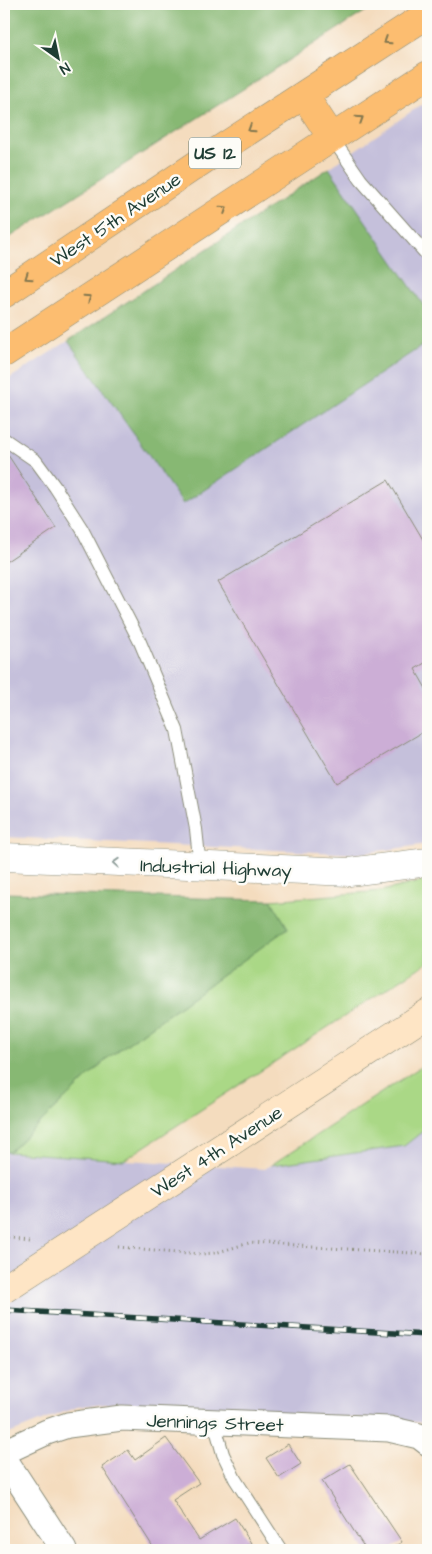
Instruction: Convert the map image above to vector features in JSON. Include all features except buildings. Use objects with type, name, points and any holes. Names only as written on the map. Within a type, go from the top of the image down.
[{"type":"main road","name":"West 5th Avenue","points":[[4,294],[428,14]]},
{"type":"main road","name":"US 12","points":[[4,353],[428,75]]},
{"type":"main road","points":[[304,95],[332,138]]},
{"type":"main road","name":"West 4th Avenue","points":[[4,1289],[428,1013]]},
{"type":"street","name":"Industrial Highway","points":[[4,857],[349,872],[387,869],[428,862]]},
{"type":"street","name":"Jennings Street","points":[[4,1452],[47,1432],[90,1421],[122,1418],[389,1429],[419,1436],[428,1444]]},
{"type":"street","points":[[4,1458],[64,1550]]},
{"type":"lane","points":[[332,138],[362,180],[428,256]]},
{"type":"lane","points":[[4,439],[36,461],[55,488],[82,529],[140,642],[177,730],[196,829],[200,867]]},
{"type":"lane","points":[[214,1422],[223,1454],[235,1480],[281,1550]]},
{"type":"path","points":[[4,1236],[34,1239]]},
{"type":"path","points":[[113,1246],[214,1254],[249,1243],[428,1254]]},
{"type":"shaded area","points":[[428,100],[428,312],[329,168]]},
{"type":"shaded area","points":[[68,341],[183,503],[428,342],[428,844],[357,854],[4,837],[4,382]]},
{"type":"shaded area","points":[[428,1127],[428,1423],[117,1403],[77,1407],[4,1436],[4,1152],[265,1169],[271,1165],[404,1146]]},
{"type":"green space","points":[[4,4],[377,4],[4,241]]},
{"type":"green space","points":[[329,168],[428,312],[428,342],[183,504],[68,341]]},
{"type":"green space","points":[[428,880],[428,962],[124,1160],[9,1152],[109,1057],[288,928],[271,900],[382,891]]},
{"type":"green space","points":[[4,893],[271,900],[288,928],[109,1057],[9,1152],[4,1152]]},
{"type":"green space","points":[[428,1062],[428,1127],[404,1146],[271,1165]]},
{"type":"railway","points":[[4,1310],[428,1335]]}]
